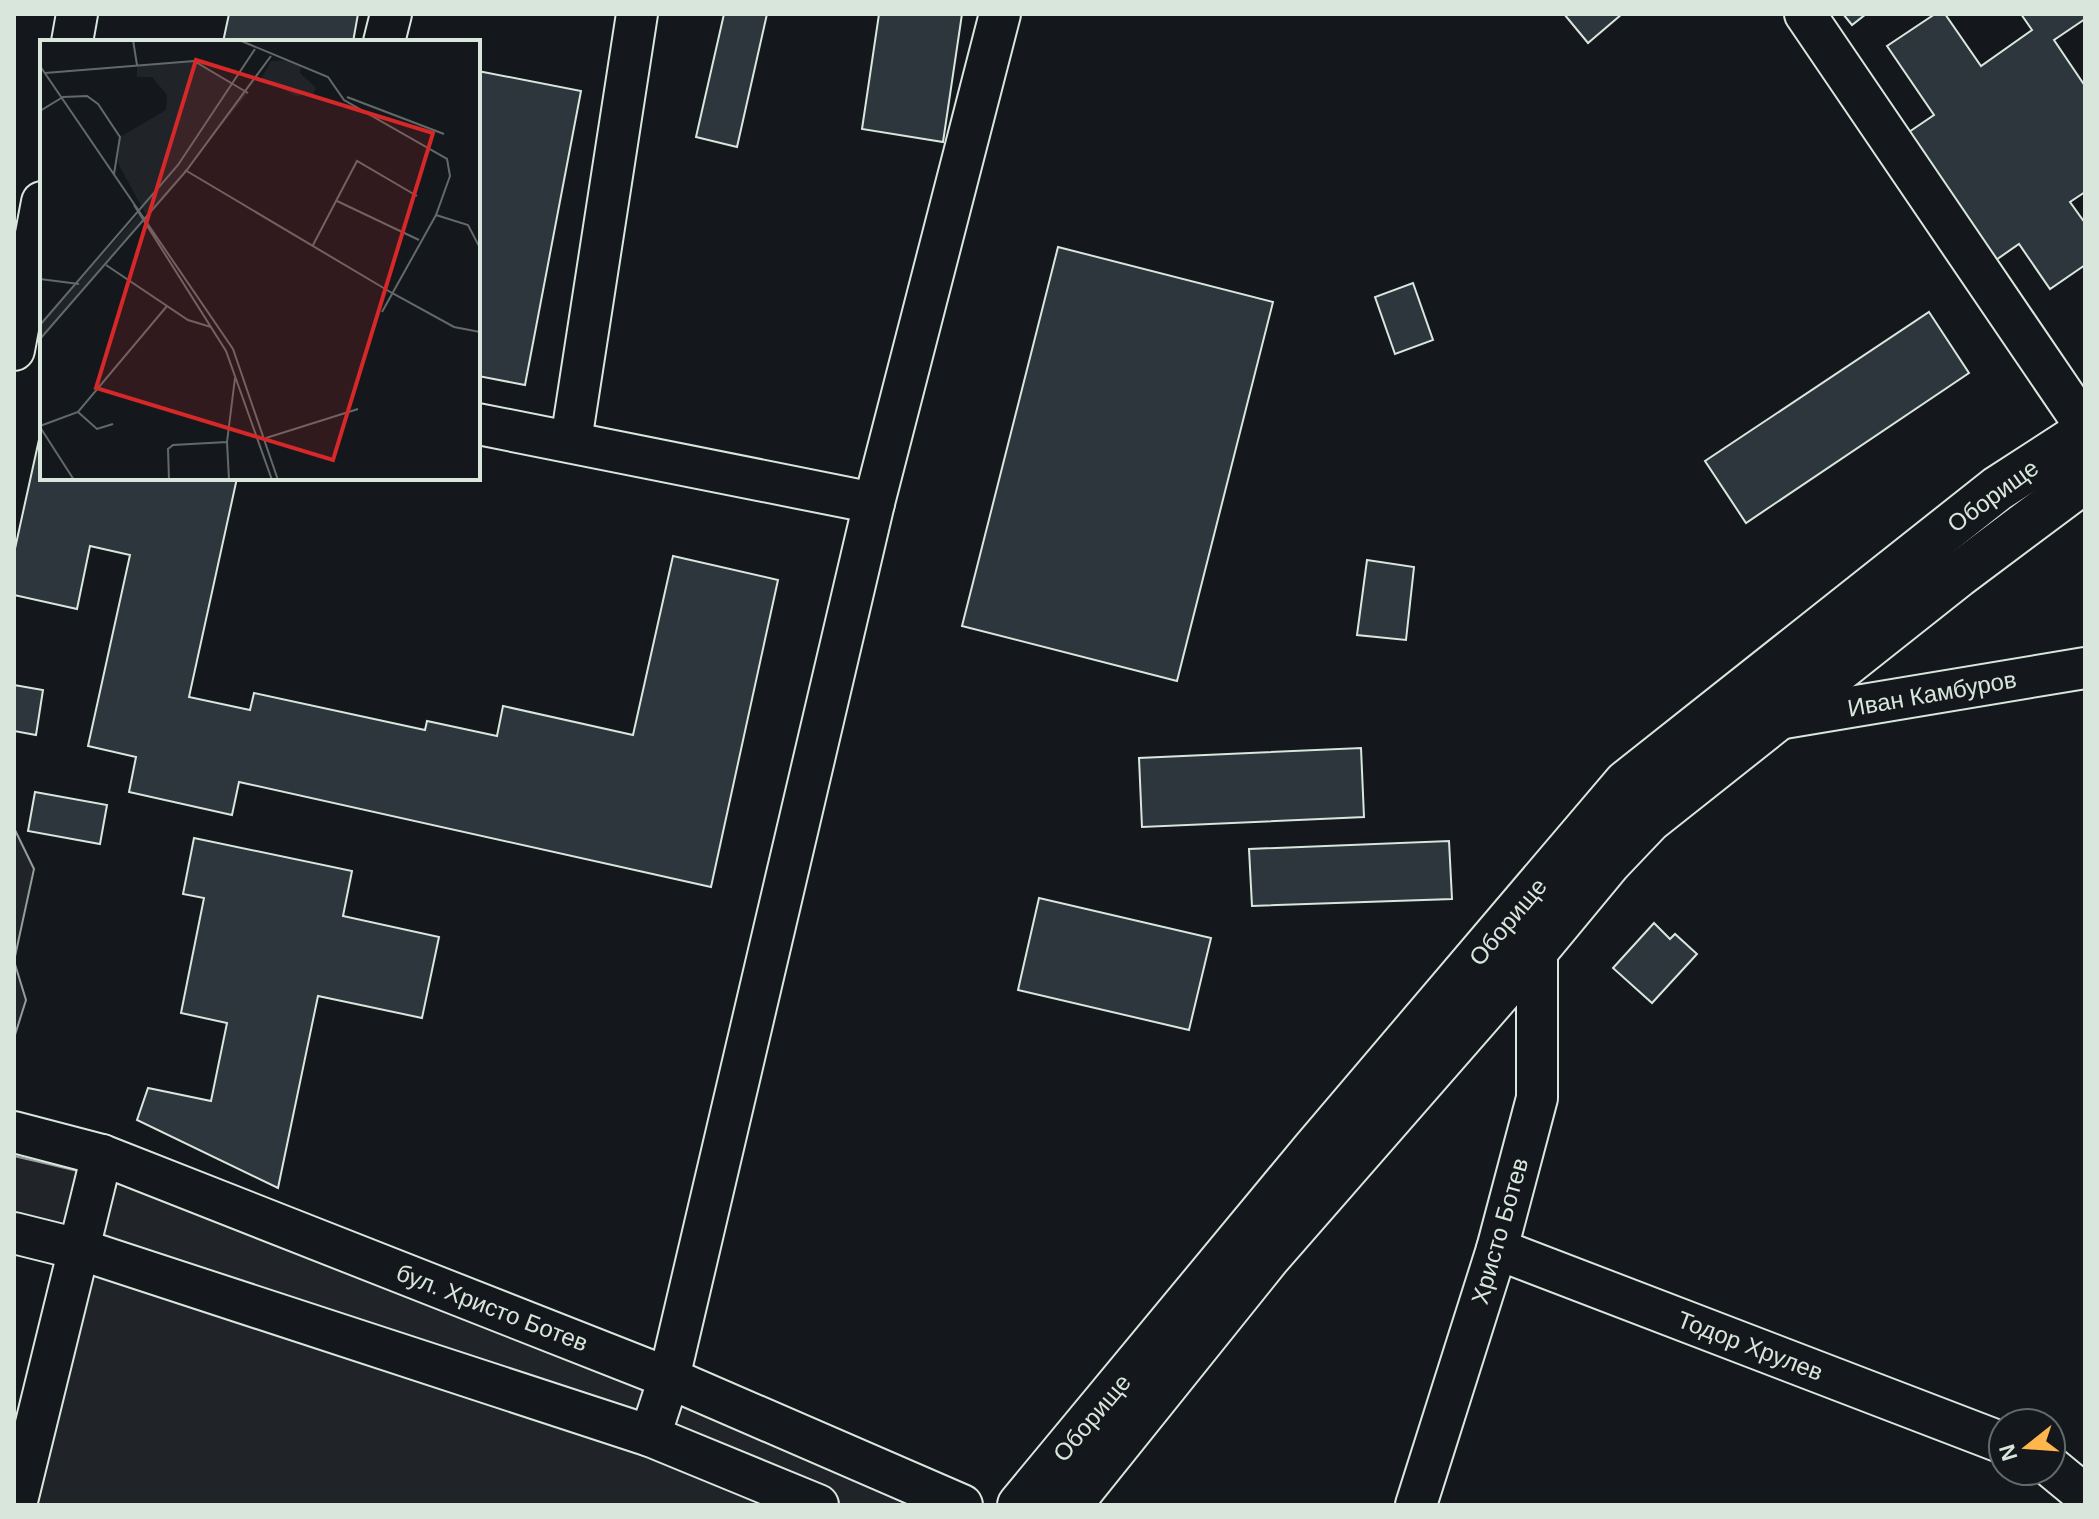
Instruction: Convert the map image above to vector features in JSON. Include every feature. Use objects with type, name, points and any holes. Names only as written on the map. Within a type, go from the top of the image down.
[{"type":"main road","name":"Оборище","points":[[1020,1505],[1314,1150],[1626,783],[1997,489],[2085,429]]},
{"type":"main road","name":"Оборище","points":[[1069,1505],[1268,1257],[1609,862],[1649,820],[1958,575],[2085,480]]},
{"type":"street","points":[[72,40],[77,14]]},
{"type":"street","points":[[384,40],[391,14]]},
{"type":"street","points":[[571,441],[637,14]]},
{"type":"street","points":[[650,1436],[669,1378],[874,503],[1000,14]]},
{"type":"street","points":[[1805,14],[2085,429]]},
{"type":"street","points":[[14,350],[40,213]]},
{"type":"street","points":[[480,424],[874,503]]},
{"type":"street","name":"Иван Камбуров","points":[[1778,719],[2085,668]]},
{"type":"street","name":"Христо Ботев","points":[[1416,1505],[1497,1249],[1537,1098],[1537,949]]},
{"type":"street","name":"бул. Христо Ботев","points":[[14,1132],[102,1155],[669,1378],[962,1505]]},
{"type":"street","points":[[16,1505],[82,1250],[102,1155]]},
{"type":"street","points":[[14,1233],[82,1250],[650,1436],[818,1505]]},
{"type":"street","name":"Тодор Хрулев","points":[[1497,1249],[1987,1437]]},
{"type":"street","points":[[2067,1480],[2085,1495]]},
{"type":"shaded area","points":[[14,828],[34,869],[14,961]]},
{"type":"shaded area","points":[[14,961],[26,1000],[14,1038]]},
{"type":"shaded area","points":[[102,1155],[962,1505],[16,1505]]},
{"type":"shaded area","points":[[14,1156],[82,1172],[68,1231],[14,1218]]},
{"type":"building","points":[[229,14],[358,14],[353,40],[223,40]]},
{"type":"building","points":[[724,14],[767,14],[737,147],[696,137]]},
{"type":"building","points":[[879,14],[962,14],[943,142],[862,129]]},
{"type":"building","points":[[1564,14],[1622,14],[1588,43]]},
{"type":"building","points":[[1843,14],[1866,14],[1852,25]]},
{"type":"building","points":[[1935,14],[1945,14],[1981,66],[2032,30],[2021,14],[2085,14],[2085,19],[2054,40],[2085,86],[2085,192],[2070,202],[2085,223],[2085,265],[2050,289],[2019,244],[1993,262],[1906,134],[1934,115],[1887,46]]},
{"type":"building","points":[[480,71],[581,91],[525,385],[480,376]]},
{"type":"building","points":[[1058,247],[1273,302],[1177,681],[962,626]]},
{"type":"building","points":[[1413,283],[1433,340],[1395,354],[1375,297]]},
{"type":"building","points":[[1929,312],[1969,373],[1746,523],[1705,461]]},
{"type":"building","points":[[40,435],[40,480],[237,480],[189,697],[250,710],[254,693],[425,730],[427,721],[497,736],[503,706],[633,735],[673,556],[778,580],[711,887],[239,782],[232,815],[129,792],[136,757],[88,746],[130,555],[90,546],[77,609],[14,595],[14,553]]},
{"type":"building","points":[[1367,560],[1414,567],[1406,640],[1357,635]]},
{"type":"building","points":[[14,685],[43,690],[36,735],[14,731]]},
{"type":"building","points":[[1361,748],[1364,817],[1142,827],[1139,758]]},
{"type":"building","points":[[35,792],[107,805],[100,844],[28,831]]},
{"type":"building","points":[[194,838],[352,871],[343,916],[439,937],[422,1018],[318,996],[278,1188],[137,1120],[148,1088],[211,1101],[227,1023],[181,1013],[204,898],[183,894]]},
{"type":"building","points":[[1449,841],[1452,899],[1252,906],[1249,849]]},
{"type":"building","points":[[1039,898],[1211,938],[1189,1030],[1018,990]]},
{"type":"building","points":[[1654,923],[1670,939],[1675,934],[1697,954],[1652,1003],[1613,968]]}]
